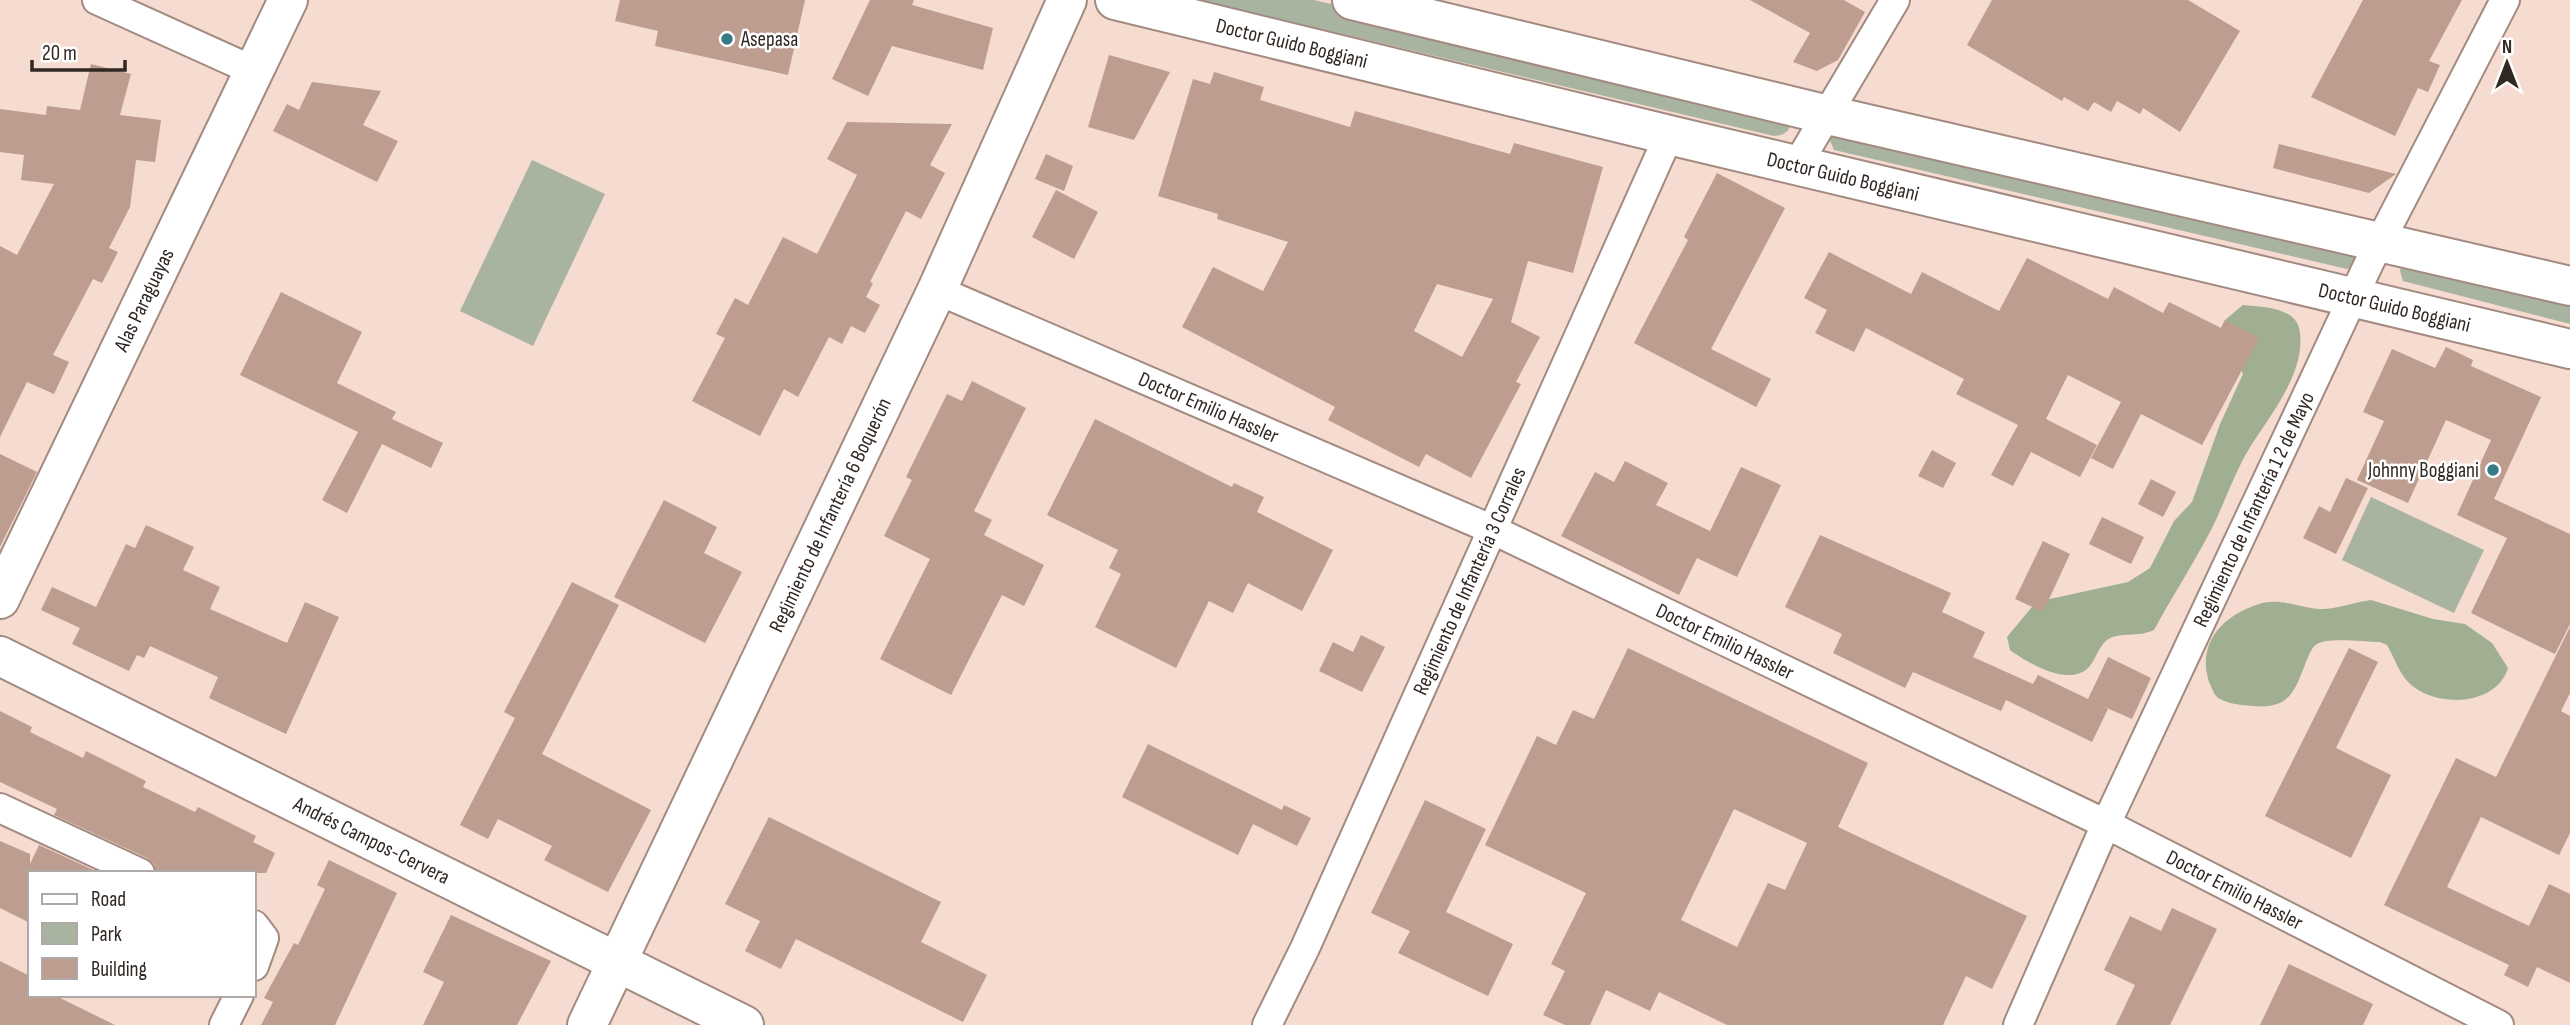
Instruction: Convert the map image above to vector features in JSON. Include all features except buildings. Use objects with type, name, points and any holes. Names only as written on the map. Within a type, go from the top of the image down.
[{"type":"main road","name":"Alas Paraguayas","points":[[0,599],[288,0]]},
{"type":"main road","name":"Regimiento de Infantería 6 Boquerón","points":[[587,1025],[937,290],[1067,0]]},
{"type":"main road","name":"Doctor Guido Boggiani","points":[[1115,0],[2570,349]]},
{"type":"main road","points":[[1352,0],[1828,115],[2570,286]]},
{"type":"main road","name":"Andrés Campos-Cervera","points":[[0,656],[744,1025]]},
{"type":"street","points":[[97,0],[254,71]]},
{"type":"street","points":[[1797,165],[1895,0]]},
{"type":"street","name":"Regimiento de Infantería 1 2 de Mayo","points":[[2018,1025],[2106,824],[2353,297],[2505,0]]},
{"type":"street","name":"Regimiento de Infantería 3 Corrales","points":[[1266,1025],[1305,948],[1669,135]]},
{"type":"street","name":"Doctor Emilio Hassler","points":[[937,290],[1491,529],[2106,824],[2499,1025]]},
{"type":"street","points":[[0,808],[136,871]]},
{"type":"street","points":[[256,926],[264,939],[256,961]]},
{"type":"street","points":[[224,1025],[238,997]]},
{"type":"green space","points":[[1198,0],[1314,0],[1788,110],[1790,124],[1787,131],[1774,136]]},
{"type":"green space","points":[[1833,129],[2359,253],[2352,268],[2347,269],[1834,150],[1829,138]]},
{"type":"green space","points":[[532,160],[605,194],[533,346],[460,311]]},
{"type":"green space","points":[[2402,261],[2570,296],[2570,324],[2403,281],[2400,271]]},
{"type":"green space","points":[[2243,305],[2278,310],[2293,318],[2300,333],[2296,366],[2282,397],[2241,464],[2210,532],[2154,630],[2112,637],[2102,646],[2089,667],[2081,673],[2071,675],[2038,667],[2010,650],[2007,637],[2036,602],[2128,582],[2150,568],[2174,521],[2192,502],[2220,424],[2243,374],[2221,328],[2225,320]]},
{"type":"green space","points":[[2371,497],[2484,550],[2454,613],[2342,560]]},
{"type":"green space","points":[[2371,600],[2433,619],[2465,624],[2492,643],[2508,668],[2501,681],[2491,690],[2464,700],[2434,697],[2420,691],[2405,679],[2387,645],[2380,642],[2338,640],[2322,642],[2314,647],[2295,688],[2284,701],[2276,705],[2236,704],[2220,699],[2215,694],[2206,668],[2209,644],[2223,625],[2243,610],[2273,602],[2324,609]]},
{"type":"place","name":"Asepasa","points":[[727,39]]},
{"type":"place","name":"Johnny Boggiani","points":[[2493,470]]}]
